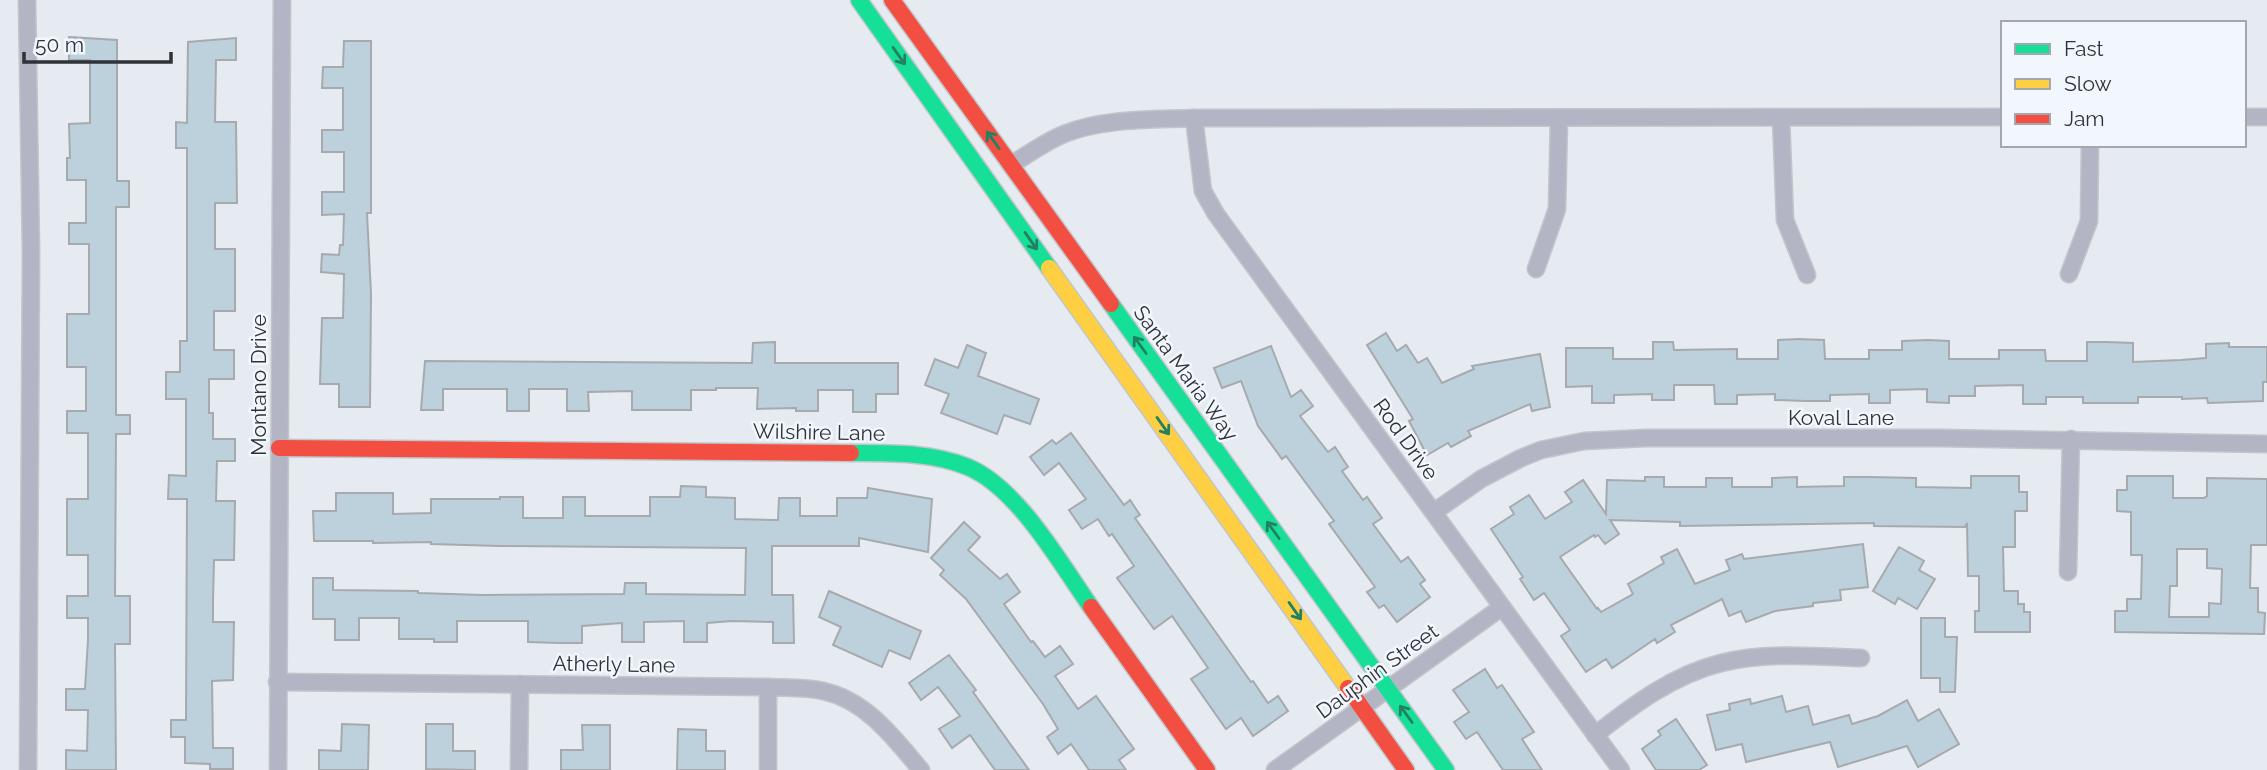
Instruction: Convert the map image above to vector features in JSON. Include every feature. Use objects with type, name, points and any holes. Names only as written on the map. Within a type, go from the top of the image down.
[{"type":"main road","points":[[859,0],[1406,770]]},
{"type":"main road","name":"Santa Maria Way","points":[[892,0],[1446,770]]},
{"type":"main road","name":"Wilshire Lane","points":[[279,448],[895,453],[950,460],[981,472],[1006,491],[1019,506],[1207,770]]},
{"type":"street","points":[[27,0],[31,253],[28,770]]},
{"type":"street","name":"Montano Drive","points":[[278,770],[282,0]]},
{"type":"street","points":[[1011,165],[1064,134],[1096,125],[1131,121],[1194,118],[2001,117]]},
{"type":"street","points":[[2246,117],[2267,117]]},
{"type":"street","name":"Rod Drive","points":[[1194,118],[1203,191],[1216,214],[1621,770]]},
{"type":"street","points":[[1536,269],[1557,209],[1559,118]]},
{"type":"street","points":[[1781,118],[1784,220],[1807,275]]},
{"type":"street","points":[[2069,274],[2089,221],[2090,147]]},
{"type":"street","points":[[2068,572],[2071,439]]},
{"type":"street","name":"Koval Lane","points":[[1434,512],[1481,479],[1521,458],[1541,450],[1584,440],[2071,439],[2267,444]]},
{"type":"street","name":"Dauphin Street","points":[[1275,770],[1503,607]]},
{"type":"street","points":[[1595,734],[1645,698],[1687,674],[1722,663],[1753,657],[1861,658]]},
{"type":"street","name":"Atherly Lane","points":[[277,682],[768,687],[821,690],[841,696],[864,710],[887,730],[921,770]]},
{"type":"street","points":[[519,770],[520,684]]},
{"type":"street","points":[[768,687],[768,770]]},
{"type":"building","points":[[69,37],[117,40],[117,181],[129,181],[129,207],[116,207],[116,415],[130,415],[130,434],[116,434],[115,596],[130,596],[130,644],[115,644],[116,770],[66,770],[66,750],[87,751],[88,710],[66,710],[66,689],[85,689],[88,640],[88,618],[67,618],[67,596],[88,596],[88,555],[67,555],[67,499],[88,499],[88,433],[67,433],[67,411],[86,411],[86,367],[67,367],[67,314],[89,314],[89,244],[69,244],[69,223],[86,223],[86,180],[67,180],[67,158],[70,158],[69,124],[90,123],[90,60],[69,60]]},
{"type":"building","points":[[236,38],[236,60],[216,60],[215,122],[236,122],[237,203],[215,203],[215,249],[235,249],[235,311],[214,311],[214,350],[234,350],[234,379],[209,379],[209,413],[213,413],[213,439],[235,439],[235,461],[217,461],[216,501],[235,501],[234,560],[214,560],[213,600],[213,622],[234,622],[233,680],[212,681],[213,748],[233,748],[233,769],[210,769],[210,764],[185,763],[185,737],[171,737],[171,720],[186,720],[187,499],[168,499],[169,475],[186,476],[186,399],[166,399],[166,372],[180,372],[180,341],[187,341],[187,148],[176,148],[176,122],[187,123],[188,42]]},
{"type":"building","points":[[344,41],[371,41],[371,213],[367,213],[371,294],[370,407],[339,407],[339,384],[320,384],[322,318],[343,318],[344,274],[321,272],[322,254],[339,255],[340,245],[343,245],[344,214],[322,215],[322,192],[344,192],[344,152],[322,152],[322,130],[343,130],[343,88],[322,88],[323,67],[343,67]]},
{"type":"building","points":[[1386,333],[1397,351],[1406,345],[1418,363],[1427,358],[1442,383],[1474,369],[1472,366],[1540,354],[1550,407],[1532,411],[1530,404],[1468,431],[1471,436],[1451,447],[1448,443],[1427,455],[1409,421],[1413,419],[1367,345]]},
{"type":"building","points":[[1778,340],[1824,340],[1825,359],[1869,359],[1869,350],[1902,350],[1902,341],[1928,340],[1949,341],[1949,359],[1999,359],[1999,350],[2045,350],[2046,361],[2087,361],[2087,342],[2133,343],[2133,362],[2206,358],[2206,344],[2229,343],[2229,347],[2267,347],[2267,382],[2263,382],[2263,401],[2208,403],[2207,398],[2182,397],[2138,397],[2138,403],[2083,403],[2083,397],[2046,397],[2046,404],[2023,404],[2023,385],[1975,386],[1975,396],[1949,396],[1949,403],[1927,402],[1927,389],[1890,390],[1890,403],[1869,403],[1869,394],[1830,395],[1830,401],[1806,401],[1775,400],[1775,394],[1737,395],[1737,404],[1715,404],[1714,385],[1674,385],[1674,400],[1652,400],[1652,394],[1614,395],[1614,403],[1592,403],[1592,386],[1566,387],[1566,348],[1613,348],[1613,359],[1653,359],[1653,342],[1673,342],[1674,350],[1737,349],[1737,359],[1778,359]]},
{"type":"building","points":[[775,342],[775,363],[898,363],[898,394],[876,394],[876,412],[853,412],[853,390],[818,390],[818,411],[796,411],[796,408],[757,409],[758,388],[691,390],[691,410],[632,410],[632,391],[588,392],[589,411],[567,411],[567,389],[529,389],[529,411],[507,411],[507,389],[443,389],[443,410],[421,410],[425,361],[752,363],[753,343]]},
{"type":"building","points":[[967,345],[986,353],[978,376],[1039,399],[1030,424],[1004,415],[997,434],[941,413],[949,394],[925,385],[935,359],[958,368]]},
{"type":"building","points":[[1271,346],[1291,397],[1301,390],[1313,406],[1300,416],[1328,452],[1335,447],[1348,467],[1342,471],[1363,500],[1367,497],[1382,518],[1373,524],[1401,562],[1408,557],[1425,580],[1420,584],[1430,597],[1397,622],[1384,605],[1379,608],[1367,592],[1375,587],[1329,524],[1334,521],[1286,456],[1282,459],[1258,426],[1241,381],[1222,388],[1214,368]]},
{"type":"building","points":[[1071,433],[1124,505],[1130,500],[1140,515],[1135,518],[1251,682],[1253,681],[1268,703],[1278,696],[1288,711],[1253,736],[1241,718],[1226,729],[1191,679],[1208,668],[1172,616],[1154,629],[1117,578],[1134,566],[1112,534],[1109,536],[1098,519],[1082,529],[1069,510],[1086,499],[1059,463],[1044,475],[1030,457],[1052,440],[1056,444]]},
{"type":"building","points":[[1971,476],[2019,476],[2019,492],[2027,492],[2027,511],[2015,511],[2015,547],[2003,547],[2004,591],[2018,591],[2018,604],[2024,604],[2024,612],[2030,612],[2030,632],[1975,632],[1975,611],[1979,611],[1979,576],[1968,576],[1967,523],[1965,527],[1874,526],[1874,523],[1680,526],[1680,522],[1610,520],[1619,534],[1605,544],[1598,535],[1594,535],[1560,557],[1601,612],[1633,594],[1628,584],[1664,563],[1661,557],[1677,549],[1695,584],[1730,570],[1726,560],[1742,554],[1744,559],[1863,544],[1868,587],[1840,590],[1841,600],[1775,611],[1746,622],[1741,611],[1729,616],[1722,599],[1671,625],[1675,632],[1657,643],[1655,639],[1612,668],[1606,659],[1586,672],[1561,636],[1570,630],[1544,593],[1534,600],[1520,579],[1523,577],[1491,529],[1514,514],[1510,507],[1529,495],[1545,519],[1572,502],[1565,492],[1583,480],[1606,514],[1607,480],[1645,481],[1645,477],[1664,477],[1664,487],[1706,487],[1706,478],[1732,478],[1732,487],[1772,487],[1772,478],[1797,477],[1797,487],[1844,486],[1844,477],[1916,478],[1916,487],[1971,488]]},
{"type":"building","points":[[2127,476],[2173,476],[2173,498],[2204,498],[2207,496],[2207,478],[2267,479],[2267,545],[2251,545],[2250,588],[2258,588],[2258,612],[2265,613],[2264,634],[2115,632],[2115,611],[2127,611],[2127,599],[2141,599],[2142,555],[2131,555],[2131,512],[2117,511],[2117,490],[2127,490]],"holes":[[[2177,549],[2207,549],[2207,568],[2222,569],[2221,604],[2209,603],[2209,617],[2169,617],[2170,586],[2177,586]]]},
{"type":"building","points":[[681,486],[706,487],[706,497],[735,498],[735,519],[778,520],[779,498],[800,498],[800,516],[837,516],[837,498],[867,498],[868,488],[932,499],[928,552],[859,538],[859,546],[772,546],[772,595],[793,595],[794,643],[773,643],[773,622],[707,623],[707,642],[684,642],[684,621],[644,622],[644,642],[622,642],[622,623],[582,626],[582,643],[560,643],[528,642],[528,621],[457,621],[457,642],[434,642],[434,639],[399,639],[399,618],[359,618],[359,640],[335,640],[335,619],[313,619],[313,578],[333,578],[333,590],[483,595],[624,594],[625,583],[646,583],[646,594],[745,595],[746,548],[314,541],[313,511],[336,511],[336,493],[393,493],[393,514],[431,513],[431,499],[523,497],[523,518],[563,518],[563,497],[585,497],[585,516],[650,516],[650,497],[680,497]]},
{"type":"building","points":[[964,522],[980,537],[968,550],[1000,579],[1007,574],[1020,592],[1004,604],[1031,642],[1033,641],[1045,657],[1060,646],[1073,664],[1055,676],[1078,709],[1096,696],[1134,749],[1119,760],[1126,770],[1089,770],[1071,744],[1058,754],[1047,737],[1058,729],[1043,704],[966,599],[940,575],[944,570],[931,558]]},
{"type":"building","points":[[1899,547],[1924,561],[1919,570],[1935,579],[1917,609],[1898,598],[1895,604],[1873,591]]},
{"type":"building","points":[[829,591],[921,631],[910,659],[889,650],[882,667],[833,645],[841,627],[819,617]]},
{"type":"building","points":[[1921,618],[1945,618],[1945,637],[1957,637],[1955,692],[1940,692],[1940,678],[1921,678]]},
{"type":"building","points":[[949,655],[976,690],[973,692],[1029,770],[995,770],[970,735],[952,748],[939,729],[960,716],[938,687],[921,700],[909,683]]},
{"type":"building","points":[[1485,669],[1497,688],[1502,685],[1534,732],[1522,739],[1542,770],[1503,770],[1477,732],[1466,739],[1454,722],[1469,712],[1453,690]]},
{"type":"building","points":[[1782,696],[1786,712],[1808,706],[1813,725],[1849,715],[1852,724],[1878,716],[1907,700],[1918,721],[1939,709],[1959,744],[1918,767],[1907,746],[1838,767],[1830,742],[1746,762],[1742,744],[1716,750],[1707,715],[1730,710],[1729,704],[1750,699],[1751,704]]},
{"type":"building","points":[[1676,719],[1707,765],[1699,770],[1656,770],[1642,749],[1661,735],[1658,731]]},
{"type":"building","points":[[342,724],[369,725],[368,770],[319,770],[319,750],[341,751]]},
{"type":"building","points":[[426,724],[453,724],[453,751],[475,751],[475,770],[426,769]]},
{"type":"building","points":[[582,725],[610,725],[610,770],[561,770],[561,750],[583,750]]},
{"type":"building","points":[[678,729],[706,730],[706,751],[725,751],[725,770],[677,770]]},
{"type":"traffic: fast","points":[[859,0],[1049,268]]},
{"type":"traffic: fast","points":[[1111,304],[1446,770]]},
{"type":"traffic: fast","points":[[851,453],[911,454],[940,458],[968,467],[986,477],[1004,492],[1037,528],[1091,607]]},
{"type":"traffic: slow","points":[[1049,268],[1348,688]]},
{"type":"traffic: jam","points":[[892,0],[1111,304]]},
{"type":"traffic: jam","points":[[279,448],[851,453]]},
{"type":"traffic: jam","points":[[1091,607],[1207,770]]},
{"type":"traffic: jam","points":[[1348,688],[1406,770]]}]
